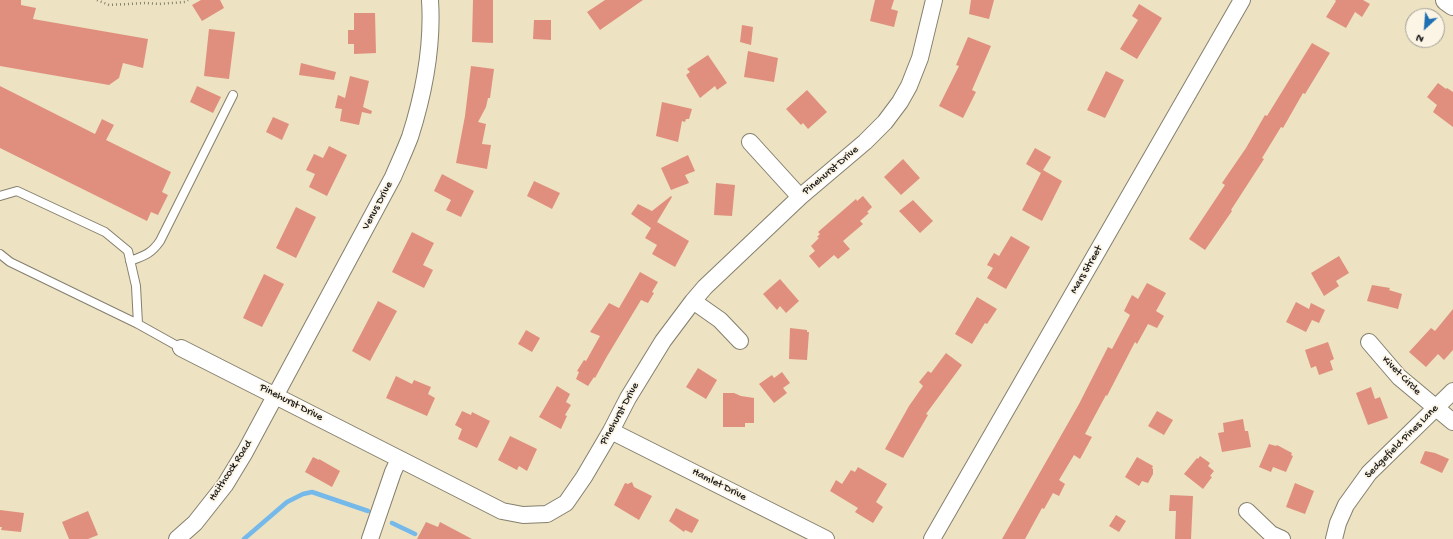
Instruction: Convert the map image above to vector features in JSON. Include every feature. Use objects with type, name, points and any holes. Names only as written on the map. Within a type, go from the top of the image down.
[{"type":"street","name":"Venus Drive","points":[[276,396],[393,177],[409,138],[422,93],[429,49],[430,0]]},
{"type":"street","name":"Pinehurst Drive","points":[[181,348],[502,511],[523,515],[547,514],[566,503],[584,477],[611,431],[628,398],[663,341],[705,287],[800,197],[865,142],[886,122],[909,86],[920,58],[934,0]]},
{"type":"street","name":"Mars Street","points":[[932,539],[1242,0]]},
{"type":"street","points":[[1446,0],[1453,5]]},
{"type":"street","points":[[750,142],[800,197]]},
{"type":"street","points":[[693,301],[720,320],[740,341]]},
{"type":"street","name":"Kivet Circle","points":[[1369,342],[1399,377],[1453,422]]},
{"type":"street","name":"Sedgefield Pines Lane","points":[[1334,539],[1338,523],[1346,504],[1369,473],[1453,391]]},
{"type":"street","name":"Haithcock Road","points":[[177,539],[195,524],[225,485],[276,396]]},
{"type":"street","name":"Hamlet Drive","points":[[611,431],[826,539]]},
{"type":"street","points":[[370,539],[393,472],[400,459]]},
{"type":"street","points":[[1247,511],[1271,534],[1282,539]]},
{"type":"lane","points":[[130,261],[147,255],[154,250],[160,241],[233,95]]},
{"type":"lane","points":[[0,196],[18,191],[105,232],[128,251],[136,286],[138,324]]},
{"type":"lane","points":[[0,254],[10,262],[138,324],[181,348]]},
{"type":"path","points":[[97,0],[109,5],[146,3],[159,4],[185,2],[188,0]]},
{"type":"building","points":[[0,0],[21,0],[21,5],[36,8],[33,19],[148,39],[143,68],[123,63],[119,78],[109,85],[0,66]]},
{"type":"building","points":[[201,0],[220,0],[224,8],[202,21],[192,5]]},
{"type":"building","points":[[473,0],[493,0],[493,43],[472,42]]},
{"type":"building","points":[[605,0],[643,0],[600,30],[587,12]]},
{"type":"building","points":[[875,0],[894,0],[891,9],[898,11],[894,27],[870,21]]},
{"type":"building","points":[[971,0],[994,0],[989,19],[969,14]]},
{"type":"building","points":[[1335,0],[1363,0],[1370,4],[1362,17],[1355,12],[1346,28],[1326,17],[1336,1]]},
{"type":"building","points":[[1139,4],[1162,18],[1137,59],[1120,49],[1138,20],[1132,16]]},
{"type":"building","points":[[354,13],[375,13],[376,53],[354,54],[354,44],[348,44],[348,30],[354,30]]},
{"type":"building","points":[[534,20],[551,20],[551,40],[533,39]]},
{"type":"building","points":[[742,25],[753,27],[751,45],[740,42]]},
{"type":"building","points":[[209,29],[235,32],[229,79],[204,76]]},
{"type":"building","points":[[968,37],[991,46],[972,90],[976,92],[963,118],[939,106],[959,66],[956,65]]},
{"type":"building","points":[[1312,43],[1330,53],[1305,94],[1303,93],[1283,128],[1281,127],[1262,158],[1264,159],[1231,210],[1232,211],[1205,250],[1189,239],[1225,185],[1222,183],[1246,148],[1265,115],[1267,116]]},
{"type":"building","points":[[748,51],[778,58],[774,82],[744,77]]},
{"type":"building","points":[[708,55],[727,83],[717,90],[715,86],[700,98],[686,75],[690,72],[687,69]]},
{"type":"building","points":[[301,63],[336,72],[334,80],[299,75]]},
{"type":"building","points":[[471,66],[494,69],[490,98],[488,98],[486,107],[478,122],[486,124],[482,144],[491,145],[487,169],[456,163],[465,116]]},
{"type":"building","points":[[1106,71],[1124,80],[1105,118],[1087,110]]},
{"type":"building","points":[[350,76],[369,81],[363,107],[372,111],[371,114],[362,112],[359,125],[340,121],[342,109],[335,108],[338,95],[345,98]]},
{"type":"building","points":[[1438,83],[1453,92],[1453,127],[1433,112],[1437,105],[1427,97]]},
{"type":"building","points":[[0,86],[95,134],[102,119],[114,125],[106,140],[171,172],[162,192],[168,195],[158,215],[151,212],[147,221],[0,148]]},
{"type":"building","points":[[197,86],[221,97],[213,113],[190,102]]},
{"type":"building","points":[[807,90],[827,112],[808,129],[803,123],[801,125],[786,109]]},
{"type":"building","points":[[662,102],[692,109],[689,119],[686,119],[685,122],[682,121],[678,142],[656,136]]},
{"type":"building","points":[[273,117],[289,124],[282,140],[266,132]]},
{"type":"building","points":[[329,146],[347,155],[327,196],[309,187],[315,174],[306,170],[314,154],[323,158]]},
{"type":"building","points":[[1035,148],[1051,157],[1043,170],[1062,181],[1042,221],[1022,210],[1041,173],[1026,164]]},
{"type":"building","points":[[688,155],[695,171],[685,175],[689,183],[671,190],[661,168]]},
{"type":"building","points":[[903,159],[920,178],[901,195],[884,177]]},
{"type":"building","points":[[442,174],[474,191],[461,217],[446,210],[451,200],[434,191]]},
{"type":"building","points":[[534,181],[560,193],[552,209],[527,196]]},
{"type":"building","points":[[716,183],[735,185],[732,216],[714,215]]},
{"type":"building","points":[[671,196],[672,197],[657,222],[689,241],[675,267],[652,254],[657,245],[645,238],[651,228],[631,214],[638,204],[652,211]]},
{"type":"building","points":[[863,196],[872,207],[867,212],[869,213],[860,221],[863,224],[843,241],[850,249],[838,259],[834,255],[819,268],[809,256],[815,251],[811,246],[819,238],[817,237],[820,234],[818,232],[856,199],[857,201]]},
{"type":"building","points":[[913,200],[933,221],[920,233],[899,211]]},
{"type":"building","points":[[296,207],[316,217],[296,258],[276,248]]},
{"type":"building","points":[[412,232],[434,243],[423,265],[433,270],[424,288],[392,272]]},
{"type":"building","points":[[1011,236],[1030,247],[1006,289],[987,278],[993,268],[987,265],[994,253],[999,256]]},
{"type":"building","points":[[1339,256],[1349,273],[1336,281],[1339,286],[1324,296],[1311,273]]},
{"type":"building","points":[[640,272],[658,282],[652,292],[654,293],[648,303],[641,300],[595,378],[594,377],[588,386],[576,379],[579,372],[577,371],[584,360],[586,361],[600,336],[590,332],[609,303],[619,308]]},
{"type":"building","points":[[264,274],[284,284],[262,327],[243,318]]},
{"type":"building","points":[[780,279],[799,301],[786,313],[780,306],[777,310],[763,294]]},
{"type":"building","points":[[1147,283],[1166,293],[1156,311],[1164,316],[1157,328],[1148,324],[1137,344],[1135,342],[1085,434],[1092,437],[1080,459],[1074,455],[1059,480],[1065,484],[1059,496],[1053,493],[1044,509],[1042,508],[1025,539],[1002,539],[1079,404],[1108,347],[1112,349],[1130,315],[1124,311],[1132,295],[1138,299]]},
{"type":"building","points":[[1372,285],[1390,288],[1389,290],[1402,294],[1398,309],[1367,301]]},
{"type":"building","points":[[977,297],[997,309],[987,324],[985,323],[972,344],[955,334]]},
{"type":"building","points":[[378,301],[397,311],[370,361],[352,351]]},
{"type":"building","points":[[1296,302],[1309,309],[1311,303],[1325,310],[1319,323],[1312,320],[1306,332],[1286,322]]},
{"type":"building","points":[[1453,309],[1453,350],[1444,360],[1438,354],[1426,367],[1409,352],[1431,328],[1435,331]]},
{"type":"building","points":[[790,328],[807,330],[807,332],[809,332],[807,360],[789,359]]},
{"type":"building","points":[[526,330],[540,338],[532,352],[518,344]]},
{"type":"building","points":[[1328,342],[1334,359],[1330,361],[1333,370],[1319,375],[1316,366],[1311,368],[1305,350]]},
{"type":"building","points":[[946,353],[962,365],[926,414],[928,415],[903,458],[885,449],[909,406],[923,386],[919,382],[928,371],[931,373]]},
{"type":"building","points":[[698,368],[717,380],[706,399],[686,387]]},
{"type":"building","points":[[782,372],[790,383],[783,388],[787,393],[774,403],[759,384],[772,375],[774,378]]},
{"type":"building","points":[[396,376],[412,384],[414,380],[431,387],[428,394],[435,398],[427,416],[386,398]]},
{"type":"building","points":[[557,386],[570,394],[566,402],[571,405],[565,415],[567,416],[561,429],[539,417]]},
{"type":"building","points":[[1371,387],[1375,399],[1380,397],[1388,418],[1368,425],[1356,393]]},
{"type":"building","points":[[723,393],[734,393],[741,396],[754,398],[754,423],[745,423],[745,427],[723,427]]},
{"type":"building","points":[[462,411],[471,415],[472,412],[490,421],[477,448],[458,439],[462,429],[455,425]]},
{"type":"building","points":[[1157,411],[1173,420],[1164,435],[1148,426]]},
{"type":"building","points":[[1243,419],[1245,431],[1248,431],[1251,447],[1222,452],[1218,433],[1224,432],[1223,423]]},
{"type":"building","points":[[510,436],[537,449],[527,471],[519,466],[517,470],[498,460]]},
{"type":"building","points":[[1269,444],[1277,445],[1292,453],[1291,455],[1293,456],[1286,472],[1273,467],[1271,472],[1259,467]]},
{"type":"building","points":[[1425,451],[1435,453],[1449,459],[1442,473],[1420,463]]},
{"type":"building","points":[[1200,456],[1210,463],[1208,466],[1214,471],[1210,476],[1212,477],[1203,489],[1184,474]]},
{"type":"building","points":[[313,457],[340,471],[332,487],[305,472]]},
{"type":"building","points":[[1137,457],[1153,466],[1153,474],[1148,483],[1142,481],[1139,486],[1125,477]]},
{"type":"building","points":[[858,467],[887,484],[876,502],[883,507],[873,523],[855,512],[858,508],[830,491],[836,480],[842,484],[851,470],[855,472]]},
{"type":"building","points":[[632,482],[634,487],[652,496],[639,520],[614,505],[625,483],[628,484]]},
{"type":"building","points":[[1295,483],[1314,491],[1305,514],[1286,507]]},
{"type":"building","points":[[1170,495],[1193,496],[1191,539],[1175,539],[1176,511],[1169,511]]},
{"type":"building","points":[[676,508],[699,520],[692,533],[685,530],[684,532],[669,521]]},
{"type":"building","points":[[0,510],[24,513],[21,532],[1,530]]},
{"type":"building","points":[[88,511],[98,535],[88,539],[69,539],[62,522]]},
{"type":"building","points":[[1116,515],[1126,521],[1119,532],[1109,526]]},
{"type":"building","points":[[426,522],[438,527],[440,522],[472,539],[417,539]]},
{"type":"waterway","points":[[244,539],[287,502],[303,494],[312,492],[368,511]]},
{"type":"waterway","points":[[392,523],[415,534]]}]
